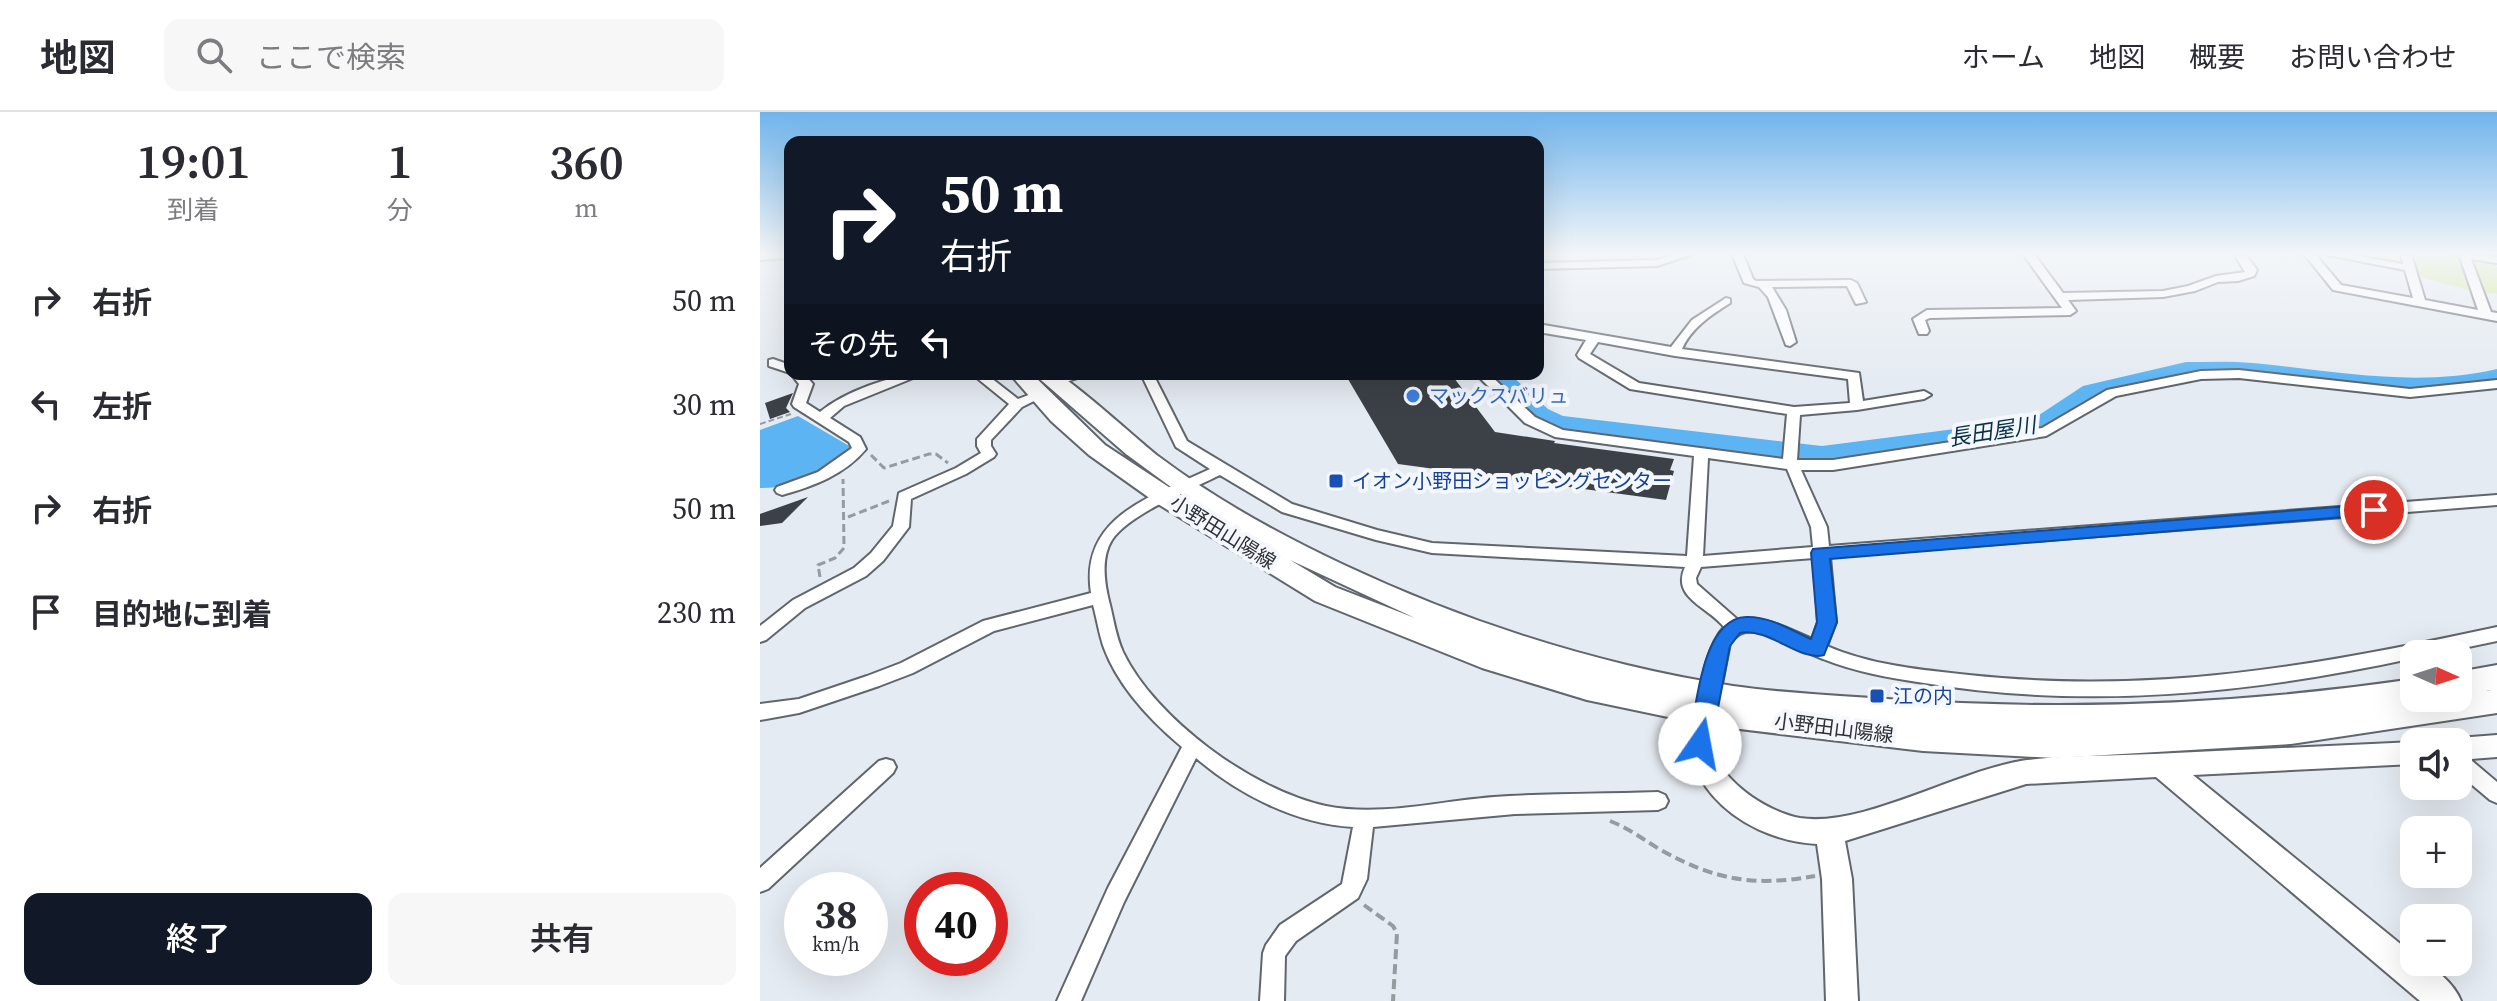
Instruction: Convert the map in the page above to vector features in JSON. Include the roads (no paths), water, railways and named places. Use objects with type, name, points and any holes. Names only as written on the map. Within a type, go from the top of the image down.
[{"type":"main road","name":"小野田山陽線","points":[[1043,384],[1097,450],[1176,492],[1325,594],[1492,660],[1587,688],[1923,738],[2054,745],[2291,731],[2497,701]]},
{"type":"main road","points":[[2472,681],[2497,677]]},
{"type":"main road","name":"小野田山陽線","points":[[1708,704],[2081,721],[2223,714],[2400,693]]},
{"type":"street","points":[[1775,295],[1790,342]]},
{"type":"street","points":[[1857,295],[1860,302]]},
{"type":"street","points":[[2061,297],[2112,295]]},
{"type":"street","points":[[2378,295],[2492,316]]},
{"type":"street","points":[[2418,295],[2420,303]]},
{"type":"street","points":[[2482,295],[2492,316]]},
{"type":"street","points":[[1923,331],[1919,319],[1927,314],[2070,311],[2061,297]]},
{"type":"street","points":[[1675,352],[1677,344],[1706,313],[1726,301]]},
{"type":"street","points":[[1544,329],[1675,352],[1854,376],[1857,406]]},
{"type":"street","points":[[1594,338],[1583,355],[1635,386],[1794,411],[1857,406],[1924,395]]},
{"type":"street","points":[[773,363],[784,367]]},
{"type":"street","points":[[1488,380],[1530,420],[1545,429],[1701,453],[1791,458],[1833,465],[2046,432],[2112,393],[2201,375],[2239,374],[2410,393],[2497,384]]},
{"type":"street","points":[[782,490],[809,484],[837,470],[859,449],[855,440],[799,404],[806,384],[802,380]]},
{"type":"street","points":[[805,409],[839,403],[901,380]]},
{"type":"street","points":[[1017,380],[1043,384]]},
{"type":"street","points":[[1150,380],[1181,444],[1221,469],[1287,508],[1432,548],[1695,562],[2497,500]]},
{"type":"street","points":[[760,635],[818,593],[860,572],[877,557],[901,527],[904,496],[961,471],[989,454],[984,439],[1043,384]]},
{"type":"street","points":[[822,417],[839,403]]},
{"type":"street","points":[[1794,411],[1791,458],[1819,527],[1827,622],[1817,649]]},
{"type":"street","points":[[1701,453],[1695,562],[1688,578],[1689,587],[1734,627]]},
{"type":"street","points":[[1221,469],[1114,528],[1100,549],[1097,566],[1100,597],[1116,657],[1140,691],[1192,746],[1240,779],[1297,806],[1327,815],[1400,817],[1495,806],[1658,801]]},
{"type":"street","points":[[760,712],[799,706],[873,681],[907,668],[989,626],[1100,597]]},
{"type":"street","points":[[2400,754],[2026,772],[1983,782],[1859,827],[1829,833],[1772,823],[1731,795],[1709,768],[1700,744],[1720,643],[1734,627],[1747,624],[1765,627],[1842,658],[1956,681],[2063,688],[2214,685],[2301,673],[2497,634]]},
{"type":"street","points":[[1069,1001],[1116,895],[1192,746]]},
{"type":"street","points":[[2472,748],[2497,746]]},
{"type":"street","points":[[2162,766],[2445,1001]]},
{"type":"street","points":[[760,882],[886,767]]},
{"type":"street","points":[[2472,773],[2497,794]]},
{"type":"street","points":[[1272,1001],[1274,953],[1288,933],[1350,891],[1356,879],[1364,818]]},
{"type":"street","points":[[1829,833],[1836,870],[1842,1001]]},
{"type":"water","points":[[798,416],[851,447],[850,450],[809,478],[760,488],[760,430]]},
{"type":"waterway","name":"長田屋川","points":[[1501,380],[1538,415],[1557,424],[1822,455],[2041,426],[2092,392],[2186,370],[2249,370],[2398,387],[2471,383],[2497,377]]},
{"type":"place","name":"マックスバリュ","points":[[1413,396]]},
{"type":"place","name":"イオン小野田ショッピングセンター","points":[[1336,481]]},
{"type":"place","name":"江の内","points":[[1877,696]]}]
